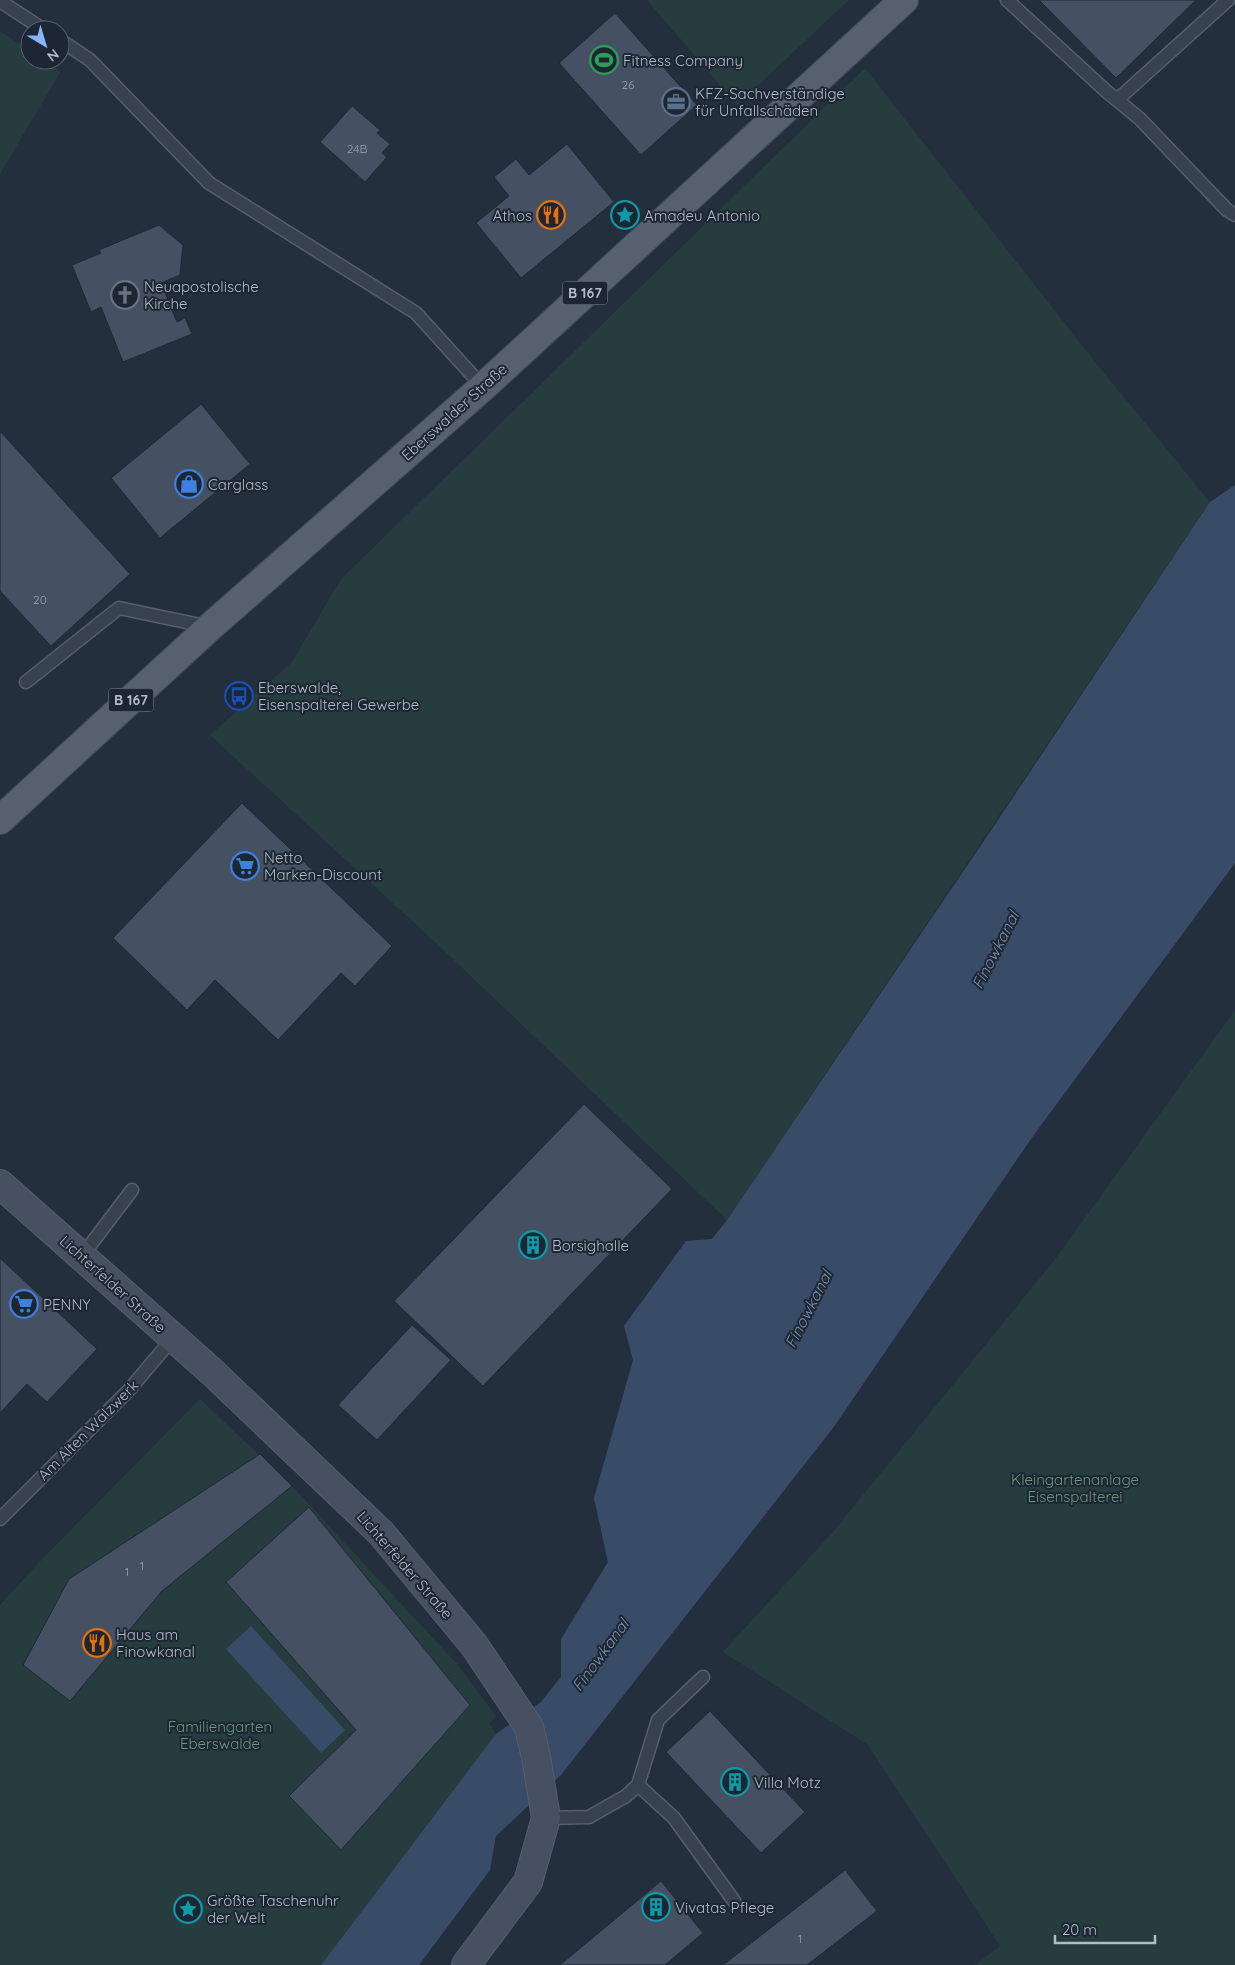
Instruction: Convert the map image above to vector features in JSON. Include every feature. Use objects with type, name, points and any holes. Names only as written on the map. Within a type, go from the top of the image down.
[{"type":"main road","name":"Eberswalder Straße","points":[[0,820],[210,627],[483,387],[904,0]]},
{"type":"main road","name":"Lichterfelder Straße","points":[[0,1184],[210,1370],[381,1533],[474,1645],[529,1728],[546,1818],[528,1882],[466,1965]]},
{"type":"lane","points":[[1007,0],[1140,119],[1227,210],[1235,215]]},
{"type":"lane","points":[[1117,100],[1228,0]]},
{"type":"lane","points":[[0,1],[29,20]]},
{"type":"lane","points":[[70,47],[90,60],[209,183],[416,313],[483,387]]},
{"type":"lane","points":[[26,682],[119,608],[210,627]]},
{"type":"lane","points":[[82,1256],[132,1190]]},
{"type":"lane","name":"Am Alten Walzwerk","points":[[0,1519],[129,1390],[173,1338]]},
{"type":"lane","points":[[546,1818],[589,1817],[626,1796],[638,1786],[658,1720],[704,1677]]},
{"type":"lane","points":[[638,1786],[674,1818],[734,1901]]},
{"type":"green space","points":[[647,0],[849,0],[737,105]]},
{"type":"green space","points":[[0,31],[20,44],[20,70],[61,71],[0,174]]},
{"type":"green space","points":[[865,68],[1091,357],[1210,502],[727,1220],[435,942],[210,735],[292,662],[341,579]]},
{"type":"green space","name":"Kleingartenanlage Eisenspalterei","points":[[1235,1010],[1235,1965],[975,1965],[1000,1946],[868,1745],[723,1652],[832,1533],[1053,1262]]},
{"type":"green space","name":"Familiengarten Eberswalde","points":[[200,1399],[292,1486],[458,1665],[496,1716],[489,1723],[496,1734],[321,1965],[0,1965],[0,1605],[45,1556]]},
{"type":"water","name":"Finowkanal","points":[[1235,485],[1235,863],[1033,1136],[833,1428],[561,1775],[496,1836],[490,1870],[419,1965],[321,1965],[496,1734],[541,1702],[561,1677],[561,1639],[608,1562],[594,1498],[633,1360],[624,1326],[686,1241],[712,1239],[727,1220],[996,823],[1210,502]]},
{"type":"water","points":[[251,1626],[345,1730],[321,1753],[226,1649]]},
{"type":"building","points":[[1039,0],[1196,0],[1116,78]]},
{"type":"building","points":[[615,13],[697,105],[641,155],[559,63]]},
{"type":"building","points":[[352,106],[380,130],[377,133],[390,144],[382,153],[387,157],[365,182],[320,142]]},
{"type":"building","points":[[567,144],[614,202],[521,278],[476,223],[509,196],[494,177],[516,159],[529,175]]},
{"type":"building","name":"Neuapostolische Kirche","points":[[159,225],[183,245],[180,275],[161,283],[177,322],[185,318],[192,334],[123,362],[101,307],[91,312],[72,265],[101,253],[99,250]]},
{"type":"building","points":[[201,404],[250,464],[160,538],[111,478]]},
{"type":"building","points":[[0,431],[130,574],[51,646],[0,591]]},
{"type":"building","name":"Netto Marken-Discount","points":[[242,803],[392,946],[355,986],[341,973],[278,1040],[215,980],[187,1010],[113,938]]},
{"type":"building","name":"Borsighalle","points":[[584,1104],[672,1189],[483,1386],[394,1301]]},
{"type":"building","name":"PENNY","points":[[0,1258],[97,1349],[47,1402],[27,1384],[0,1413]]},
{"type":"building","points":[[412,1325],[451,1360],[377,1440],[338,1405]]},
{"type":"building","points":[[260,1454],[292,1486],[162,1591],[70,1701],[23,1665],[69,1579]]},
{"type":"building","points":[[309,1507],[470,1705],[341,1850],[289,1796],[356,1730],[226,1582]]},
{"type":"building","name":"Villa Motz","points":[[710,1711],[805,1812],[761,1853],[666,1752]]},
{"type":"building","points":[[845,1870],[877,1911],[807,1965],[723,1965]]},
{"type":"building","name":"Vivatas Pflege","points":[[661,1881],[703,1933],[665,1965],[560,1965]]},
{"type":"place","name":"Fitness Company","points":[[604,60]]},
{"type":"place","name":"KFZ-Sachverständige für Unfallschäden","points":[[676,102]]},
{"type":"place","name":"Athos","points":[[551,215]]},
{"type":"place","name":"Amadeu Antonio","points":[[625,215]]},
{"type":"place","name":"Neuapostolische Kirche","points":[[125,295]]},
{"type":"place","name":"Carglass","points":[[189,484]]},
{"type":"place","name":"Eberswalde, Eisenspalterei Gewerbe","points":[[239,696]]},
{"type":"place","name":"Netto Marken-Discount","points":[[245,866]]},
{"type":"place","name":"Borsighalle","points":[[533,1245]]},
{"type":"place","name":"PENNY","points":[[24,1304]]},
{"type":"place","name":"Haus am Finowkanal","points":[[97,1643]]},
{"type":"place","name":"Villa Motz","points":[[735,1782]]},
{"type":"place","name":"Vivatas Pflege","points":[[656,1907]]},
{"type":"place","name":"Größte Taschenuhr der Welt","points":[[188,1909]]}]
